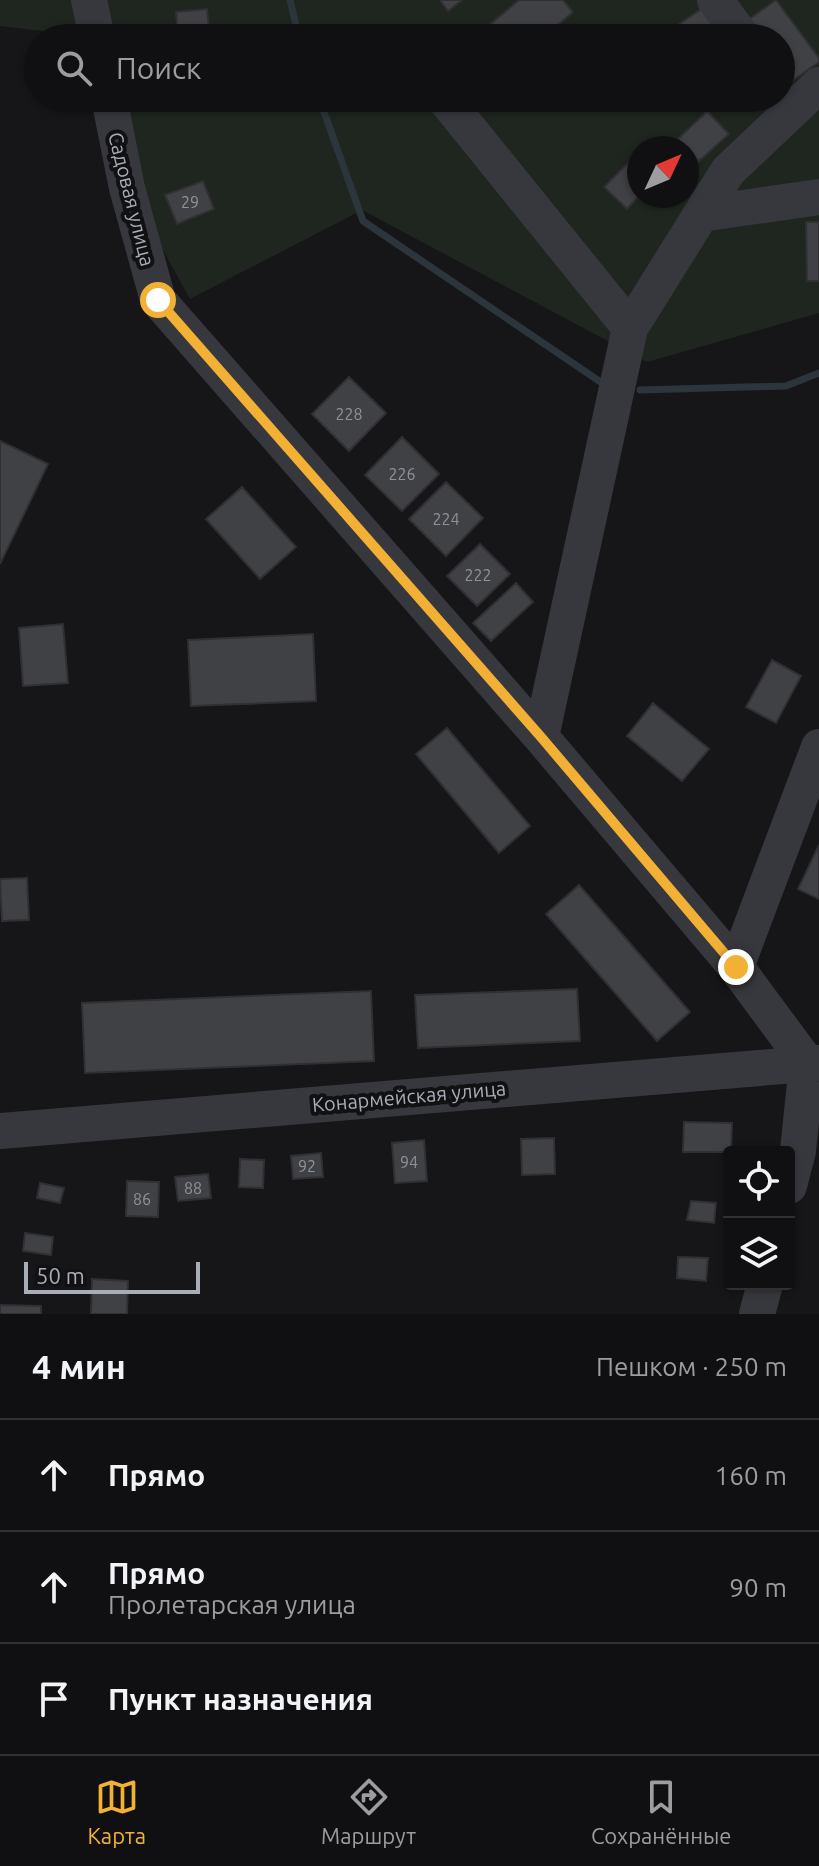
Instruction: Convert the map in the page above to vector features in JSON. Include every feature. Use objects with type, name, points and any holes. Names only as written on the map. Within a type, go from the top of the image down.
[{"type":"street","points":[[89,0],[94,24]]},
{"type":"street","points":[[715,0],[733,24]]},
{"type":"street","name":"Садовая улица","points":[[112,112],[127,188],[158,300],[541,737]]},
{"type":"street","points":[[455,112],[630,328]]},
{"type":"street","points":[[782,112],[728,171],[630,328],[541,737],[815,1058],[795,1163]]},
{"type":"street","points":[[701,214],[819,197]]},
{"type":"street","points":[[736,967],[819,747]]},
{"type":"street","name":"Конармейская улица","points":[[0,1131],[815,1058]]},
{"type":"street","points":[[757,1314],[763,1290]]},
{"type":"shaded area","points":[[0,0],[86,0],[91,24],[24,24],[24,29],[0,26]]},
{"type":"shaded area","points":[[99,0],[819,0],[819,313],[647,362],[362,210],[190,299],[142,212],[122,112],[795,112],[795,24],[104,24]]},
{"type":"building","points":[[440,0],[462,0],[448,11]]},
{"type":"building","points":[[519,0],[563,0],[573,12],[559,24],[491,24]]},
{"type":"building","points":[[776,0],[794,24],[751,24],[748,20]]},
{"type":"building","points":[[706,6],[718,24],[679,24]]},
{"type":"building","points":[[207,9],[209,24],[177,24],[176,12]]},
{"type":"building","points":[[795,26],[819,58],[819,62],[795,79]]},
{"type":"building","points":[[706,112],[729,134],[699,161],[699,136],[681,136]]},
{"type":"building","points":[[627,164],[627,209],[604,187]]},
{"type":"building","points":[[203,181],[214,209],[177,224],[165,195]]},
{"type":"building","points":[[806,222],[819,222],[819,281],[807,281]]},
{"type":"building","points":[[349,377],[386,413],[349,451],[312,414]]},
{"type":"building","points":[[402,437],[439,474],[402,511],[365,475]]},
{"type":"building","points":[[0,441],[48,464],[0,564]]},
{"type":"building","points":[[446,482],[483,518],[446,556],[409,519]]},
{"type":"building","points":[[242,487],[296,547],[260,579],[206,519]]},
{"type":"building","points":[[480,544],[510,574],[477,606],[447,576]]},
{"type":"building","points":[[516,583],[533,602],[491,641],[473,623]]},
{"type":"building","points":[[63,624],[68,683],[23,686],[19,628]]},
{"type":"building","points":[[313,634],[316,701],[191,706],[188,640]]},
{"type":"building","points":[[772,660],[801,676],[776,723],[746,707]]},
{"type":"building","points":[[653,703],[709,749],[682,781],[627,736]]},
{"type":"building","points":[[447,728],[530,826],[499,853],[416,754]]},
{"type":"building","points":[[819,845],[819,899],[798,889]]},
{"type":"building","points":[[27,878],[29,920],[2,921],[0,879]]},
{"type":"building","points":[[579,885],[690,1012],[657,1041],[546,914]]},
{"type":"building","points":[[577,989],[580,1041],[418,1048],[415,995]]},
{"type":"building","points":[[371,991],[374,1061],[85,1073],[82,1003]]},
{"type":"building","points":[[684,1122],[732,1123],[731,1146],[723,1146],[723,1152],[683,1152]]},
{"type":"building","points":[[554,1138],[555,1174],[522,1175],[521,1139]]},
{"type":"building","points":[[424,1140],[427,1181],[395,1183],[392,1143]]},
{"type":"building","points":[[321,1153],[323,1177],[293,1179],[291,1156]]},
{"type":"building","points":[[240,1159],[264,1160],[263,1188],[239,1187]]},
{"type":"building","points":[[208,1174],[211,1198],[178,1201],[175,1177]]},
{"type":"building","points":[[127,1181],[159,1182],[158,1217],[126,1216]]},
{"type":"building","points":[[40,1183],[64,1188],[60,1203],[37,1198]]},
{"type":"building","points":[[691,1201],[716,1203],[714,1223],[687,1220]]},
{"type":"building","points":[[25,1233],[53,1237],[51,1255],[23,1251]]},
{"type":"building","points":[[678,1257],[708,1258],[706,1281],[677,1278]]},
{"type":"building","points":[[92,1279],[128,1281],[127,1314],[91,1314]]},
{"type":"building","points":[[0,1305],[41,1306],[41,1314],[0,1314]]},
{"type":"waterway","points":[[290,0],[296,24]]},
{"type":"waterway","points":[[324,112],[363,221],[605,385]]},
{"type":"waterway","points":[[640,390],[786,386],[819,373]]},
{"type":"route","points":[[158,300],[541,737],[736,967]]}]
